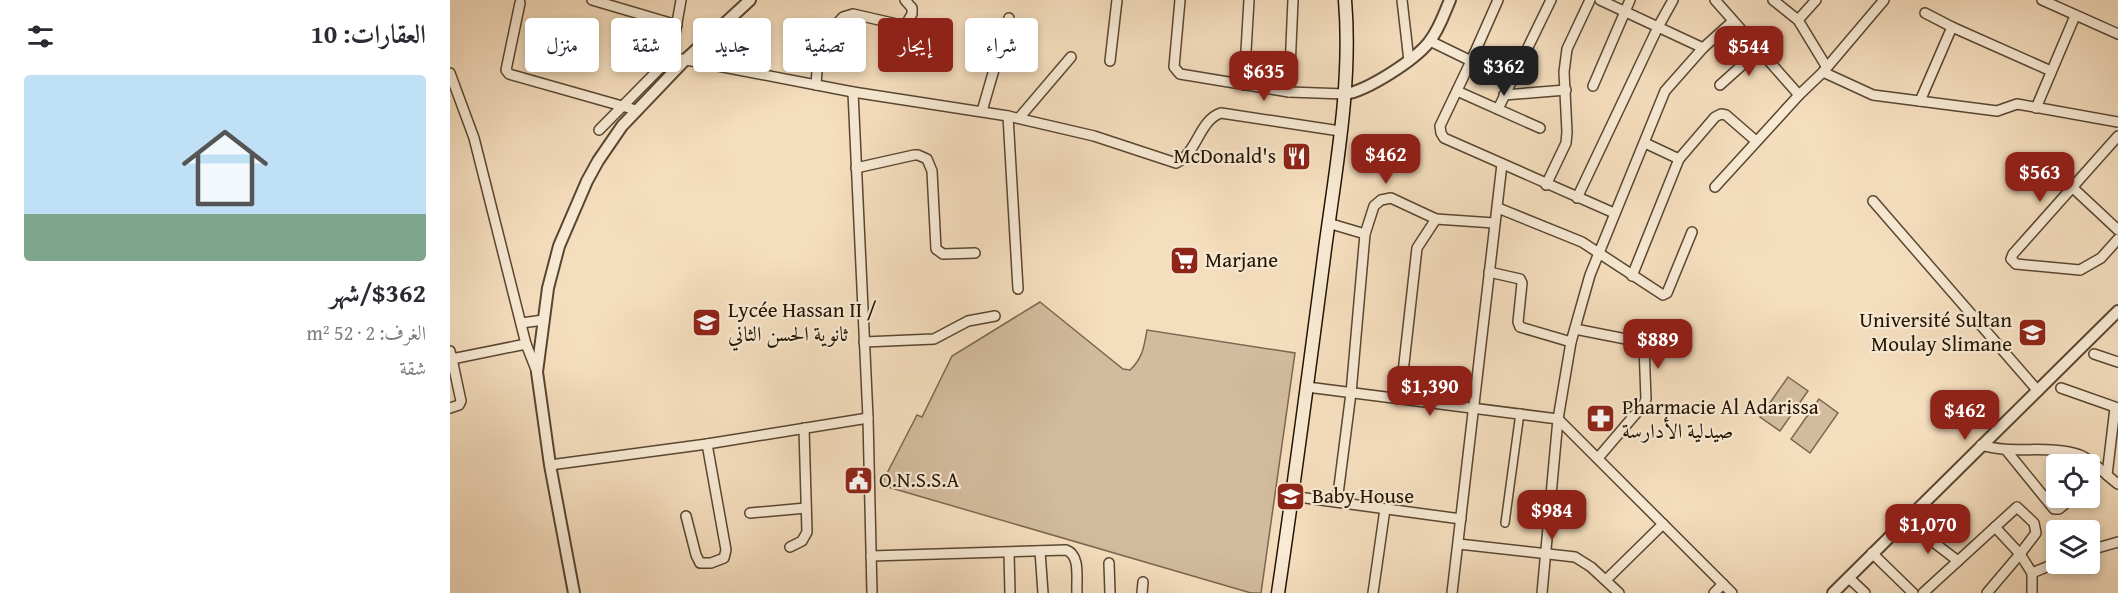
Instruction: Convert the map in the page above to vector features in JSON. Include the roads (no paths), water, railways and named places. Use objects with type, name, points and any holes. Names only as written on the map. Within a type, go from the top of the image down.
[{"type":"main road","points":[[1278,593],[1340,131],[1347,38],[1345,0]]},
{"type":"street","points":[[592,0],[651,18]]},
{"type":"street","points":[[622,10],[624,0]]},
{"type":"street","points":[[678,18],[681,0]]},
{"type":"street","points":[[537,372],[548,288],[559,246],[577,202],[598,161],[636,110],[685,60],[750,0]]},
{"type":"street","points":[[816,85],[819,44],[843,17],[853,14],[901,25],[906,24],[912,14],[912,8],[905,0]]},
{"type":"street","points":[[1110,60],[1117,0]]},
{"type":"street","points":[[1179,0],[1174,68],[1180,74],[1289,92],[1344,94],[1367,87],[1408,60],[1430,41],[1450,0]]},
{"type":"street","points":[[1244,85],[1249,0]]},
{"type":"street","points":[[1289,92],[1293,0]]},
{"type":"street","points":[[1402,0],[1408,60]]},
{"type":"street","points":[[1498,0],[1440,126],[1441,133],[1444,138],[1614,213]]},
{"type":"street","points":[[1498,109],[1551,0]]},
{"type":"street","points":[[1546,184],[1566,142],[1564,72],[1567,49],[1590,0]]},
{"type":"street","points":[[1599,0],[1703,48]]},
{"type":"street","points":[[1593,86],[1630,0]]},
{"type":"street","points":[[1577,198],[1672,0]]},
{"type":"street","points":[[1715,0],[1799,95]]},
{"type":"street","points":[[1773,0],[1798,20],[1825,69],[1873,95],[1998,111],[2017,104],[2118,122]]},
{"type":"street","points":[[1798,20],[1816,0]]},
{"type":"street","points":[[1714,187],[1825,69],[1884,0]]},
{"type":"street","points":[[2042,0],[2118,34]]},
{"type":"street","points":[[520,3],[506,70],[509,74],[636,110]]},
{"type":"street","points":[[1925,13],[2051,71]]},
{"type":"street","points":[[2036,108],[2075,16]]},
{"type":"street","points":[[1542,593],[1558,419],[1571,342],[1598,252],[1665,91],[1703,48],[1733,21]]},
{"type":"street","points":[[1920,101],[1952,27]]},
{"type":"street","points":[[1430,41],[1471,61]]},
{"type":"street","points":[[1720,85],[1759,50]]},
{"type":"street","points":[[1019,118],[1071,57]]},
{"type":"street","points":[[681,59],[853,92],[1019,118],[1094,136],[1176,163],[1184,158],[1211,118],[1221,113],[1340,131]]},
{"type":"street","points":[[598,130],[656,72]]},
{"type":"street","points":[[982,111],[993,72]]},
{"type":"street","points":[[450,73],[474,138],[520,323],[537,372],[550,465],[574,593]]},
{"type":"street","points":[[1504,95],[1566,90]]},
{"type":"street","points":[[1457,91],[1540,128]]},
{"type":"street","points":[[853,92],[868,418],[872,593]]},
{"type":"street","points":[[1632,276],[1679,159],[1715,117],[1721,114],[1726,115],[1756,141]]},
{"type":"street","points":[[1008,116],[1018,289]]},
{"type":"street","points":[[2118,136],[2011,258],[2013,262],[2080,270],[2101,258],[2118,239]]},
{"type":"street","points":[[1645,143],[1679,159]]},
{"type":"street","points":[[856,168],[914,155],[927,159],[932,171],[936,249],[943,254],[975,254]]},
{"type":"street","points":[[1452,593],[1502,164]]},
{"type":"street","points":[[2072,187],[2118,230]]},
{"type":"street","points":[[1337,502],[1351,393],[1365,234],[1374,206],[1381,200],[1391,198],[1436,219],[1494,223]]},
{"type":"street","points":[[1873,201],[2038,391]]},
{"type":"street","points":[[1498,208],[1582,242],[1663,295],[1667,293],[1692,232]]},
{"type":"street","points":[[1400,399],[1417,248],[1436,219]]},
{"type":"street","points":[[1328,224],[1365,234]]},
{"type":"street","points":[[1490,272],[1520,279],[1522,283],[1518,322],[1520,327],[1571,342]]},
{"type":"street","points":[[1833,593],[2118,311]]},
{"type":"street","points":[[864,342],[934,339],[968,321],[994,316]]},
{"type":"street","points":[[520,323],[543,320]]},
{"type":"street","points":[[1575,329],[1636,341],[1644,346],[1646,399],[1644,404],[1599,458]]},
{"type":"street","points":[[450,408],[459,405],[461,400],[451,355],[526,344]]},
{"type":"street","points":[[2094,354],[2118,362]]},
{"type":"street","points":[[1306,387],[1558,419],[1732,593]]},
{"type":"street","points":[[2061,388],[2116,408],[2107,475]]},
{"type":"street","points":[[1505,523],[1520,413]]},
{"type":"street","points":[[550,465],[707,444],[868,418]]},
{"type":"street","points":[[790,547],[802,541],[805,536],[804,428]]},
{"type":"street","points":[[686,516],[700,563],[711,563],[724,558],[726,550],[707,444]]},
{"type":"street","points":[[1981,445],[2006,450],[2067,451],[2091,461],[2118,484]]},
{"type":"street","points":[[2006,450],[2046,499]]},
{"type":"street","points":[[1291,496],[1461,519]]},
{"type":"street","points":[[1923,593],[2018,507],[2034,523],[2036,533],[1986,593]]},
{"type":"street","points":[[750,513],[806,508]]},
{"type":"street","points":[[1373,593],[1385,509]]},
{"type":"street","points":[[1606,580],[1663,524]]},
{"type":"street","points":[[1995,527],[2020,554],[2032,573],[2032,593]]},
{"type":"street","points":[[1915,528],[1958,561]]},
{"type":"street","points":[[2100,547],[2118,542]]},
{"type":"street","points":[[1459,544],[1579,558],[1619,593]]},
{"type":"street","points":[[871,556],[1062,550],[1073,553],[1076,558],[1077,593]]},
{"type":"street","points":[[1040,551],[1043,593]]},
{"type":"street","points":[[1009,553],[1010,593]]},
{"type":"street","points":[[1872,553],[1913,593]]},
{"type":"street","points":[[1109,562],[1110,593]]},
{"type":"street","points":[[2032,573],[2046,567]]},
{"type":"street","points":[[1849,578],[1865,593]]},
{"type":"street","points":[[1142,593],[1143,582]]},
{"type":"street","points":[[1714,593],[1723,584]]},
{"type":"place","name":"McDonald's","points":[[1297,156]]},
{"type":"place","name":"Marjane","points":[[1184,260]]},
{"type":"place","name":"Lycée Hassan II / ثانوية الحسن الثاني","points":[[707,322]]},
{"type":"place","name":"Université Sultan Moulay Slimane","points":[[2033,332]]},
{"type":"place","name":"Pharmacie Al Adarissa صيدلية الأدارسة","points":[[1601,419]]},
{"type":"place","name":"O.N.S.S.A","points":[[858,480]]},
{"type":"place","name":"Baby House","points":[[1291,496]]}]
